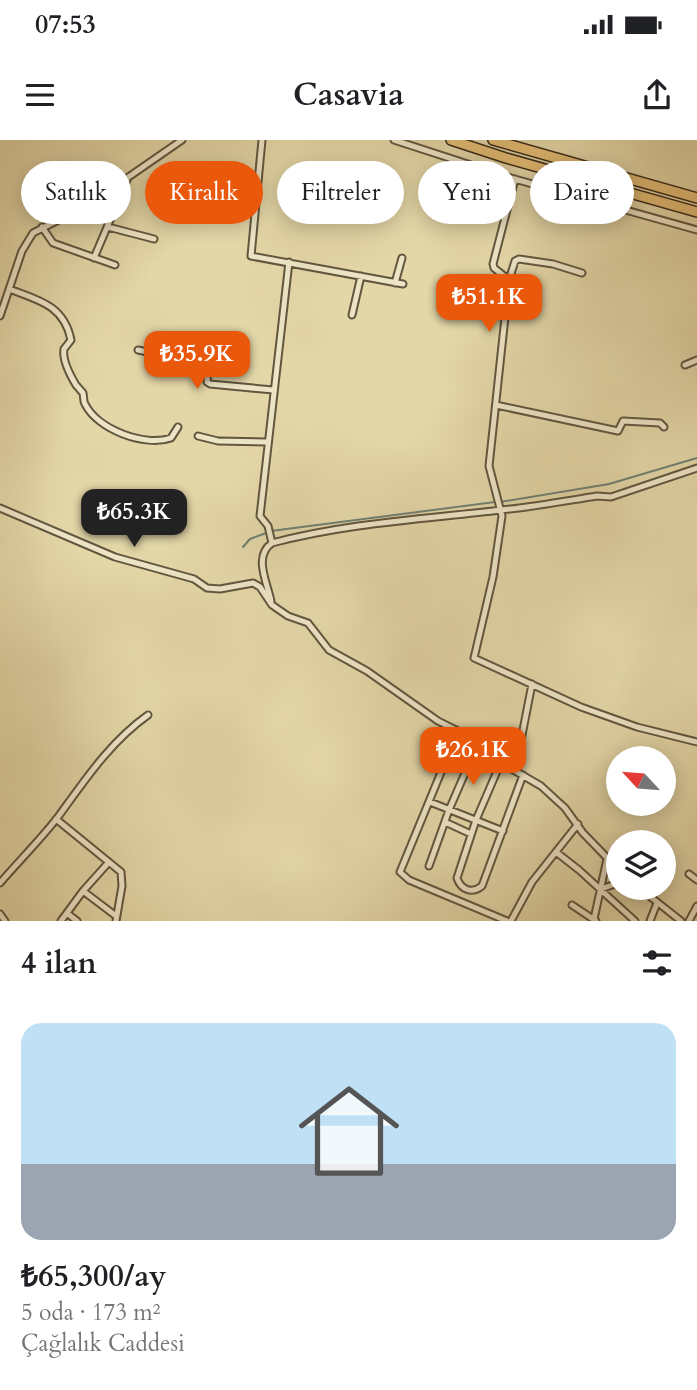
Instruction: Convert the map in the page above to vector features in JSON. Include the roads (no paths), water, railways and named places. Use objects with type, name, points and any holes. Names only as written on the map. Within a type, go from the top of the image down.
[{"type":"highway","points":[[451,140],[697,212]]},
{"type":"highway","points":[[493,140],[697,198]]},
{"type":"street","points":[[131,175],[182,140]]},
{"type":"street","points":[[262,140],[249,254],[403,284]]},
{"type":"street","points":[[394,140],[459,161]]},
{"type":"street","points":[[516,179],[697,230]]},
{"type":"street","points":[[0,316],[27,240],[48,224]]},
{"type":"street","points":[[94,258],[109,224]]},
{"type":"street","points":[[503,224],[493,264],[509,281]]},
{"type":"street","points":[[42,227],[53,243],[115,265]]},
{"type":"street","points":[[108,227],[154,239]]},
{"type":"street","points":[[395,283],[402,257]]},
{"type":"street","points":[[582,273],[553,264],[519,259],[515,261],[509,281],[489,466],[498,497],[500,525],[492,577],[474,658],[581,707],[637,727],[697,742]]},
{"type":"street","points":[[272,540],[268,526],[260,516],[289,262]]},
{"type":"street","points":[[352,315],[361,276]]},
{"type":"street","points":[[9,289],[52,306],[64,322],[71,340],[64,349],[66,363],[83,394],[85,405],[99,420],[141,441],[171,438],[178,427]]},
{"type":"street","points":[[138,350],[202,363],[208,367],[207,382],[210,384],[273,390]]},
{"type":"street","points":[[685,365],[697,360]]},
{"type":"street","points":[[496,405],[618,431],[623,421],[660,423],[664,427]]},
{"type":"street","points":[[198,436],[218,442],[268,442]]},
{"type":"street","points":[[272,605],[261,556],[272,540],[461,513],[597,496],[611,497],[697,468]]},
{"type":"street","points":[[0,508],[115,557],[194,579],[207,588],[220,589],[253,583],[260,587],[272,605],[288,616],[308,623],[329,650],[368,671],[438,721],[478,743],[501,762],[550,793],[606,858]]},
{"type":"street","points":[[515,771],[532,684]]},
{"type":"street","points":[[0,883],[56,819],[120,736],[148,715]]},
{"type":"street","points":[[458,731],[400,872],[403,876],[509,921],[532,882],[578,824]]},
{"type":"street","points":[[429,866],[449,810],[478,743]]},
{"type":"street","points":[[501,762],[476,820],[457,878],[461,886],[470,891],[476,891],[482,886],[523,775]]},
{"type":"street","points":[[430,802],[503,831]]},
{"type":"street","points":[[56,819],[121,872],[122,886],[116,919]]},
{"type":"street","points":[[445,822],[471,834]]},
{"type":"street","points":[[556,852],[635,921]]},
{"type":"street","points":[[61,921],[109,862]]},
{"type":"street","points":[[572,905],[595,920],[606,864]]},
{"type":"street","points":[[690,874],[697,880]]},
{"type":"street","points":[[601,889],[606,887]]},
{"type":"street","points":[[83,891],[116,919]]},
{"type":"street","points":[[653,900],[681,921]]},
{"type":"street","points":[[650,921],[657,903]]},
{"type":"street","points":[[689,921],[697,906]]},
{"type":"street","points":[[0,914],[5,921]]},
{"type":"street","points":[[68,914],[77,921]]},
{"type":"waterway","points":[[500,502],[609,484],[697,458]]},
{"type":"waterway","points":[[271,531],[495,502]]},
{"type":"waterway","points":[[243,547],[250,539],[266,533]]}]
